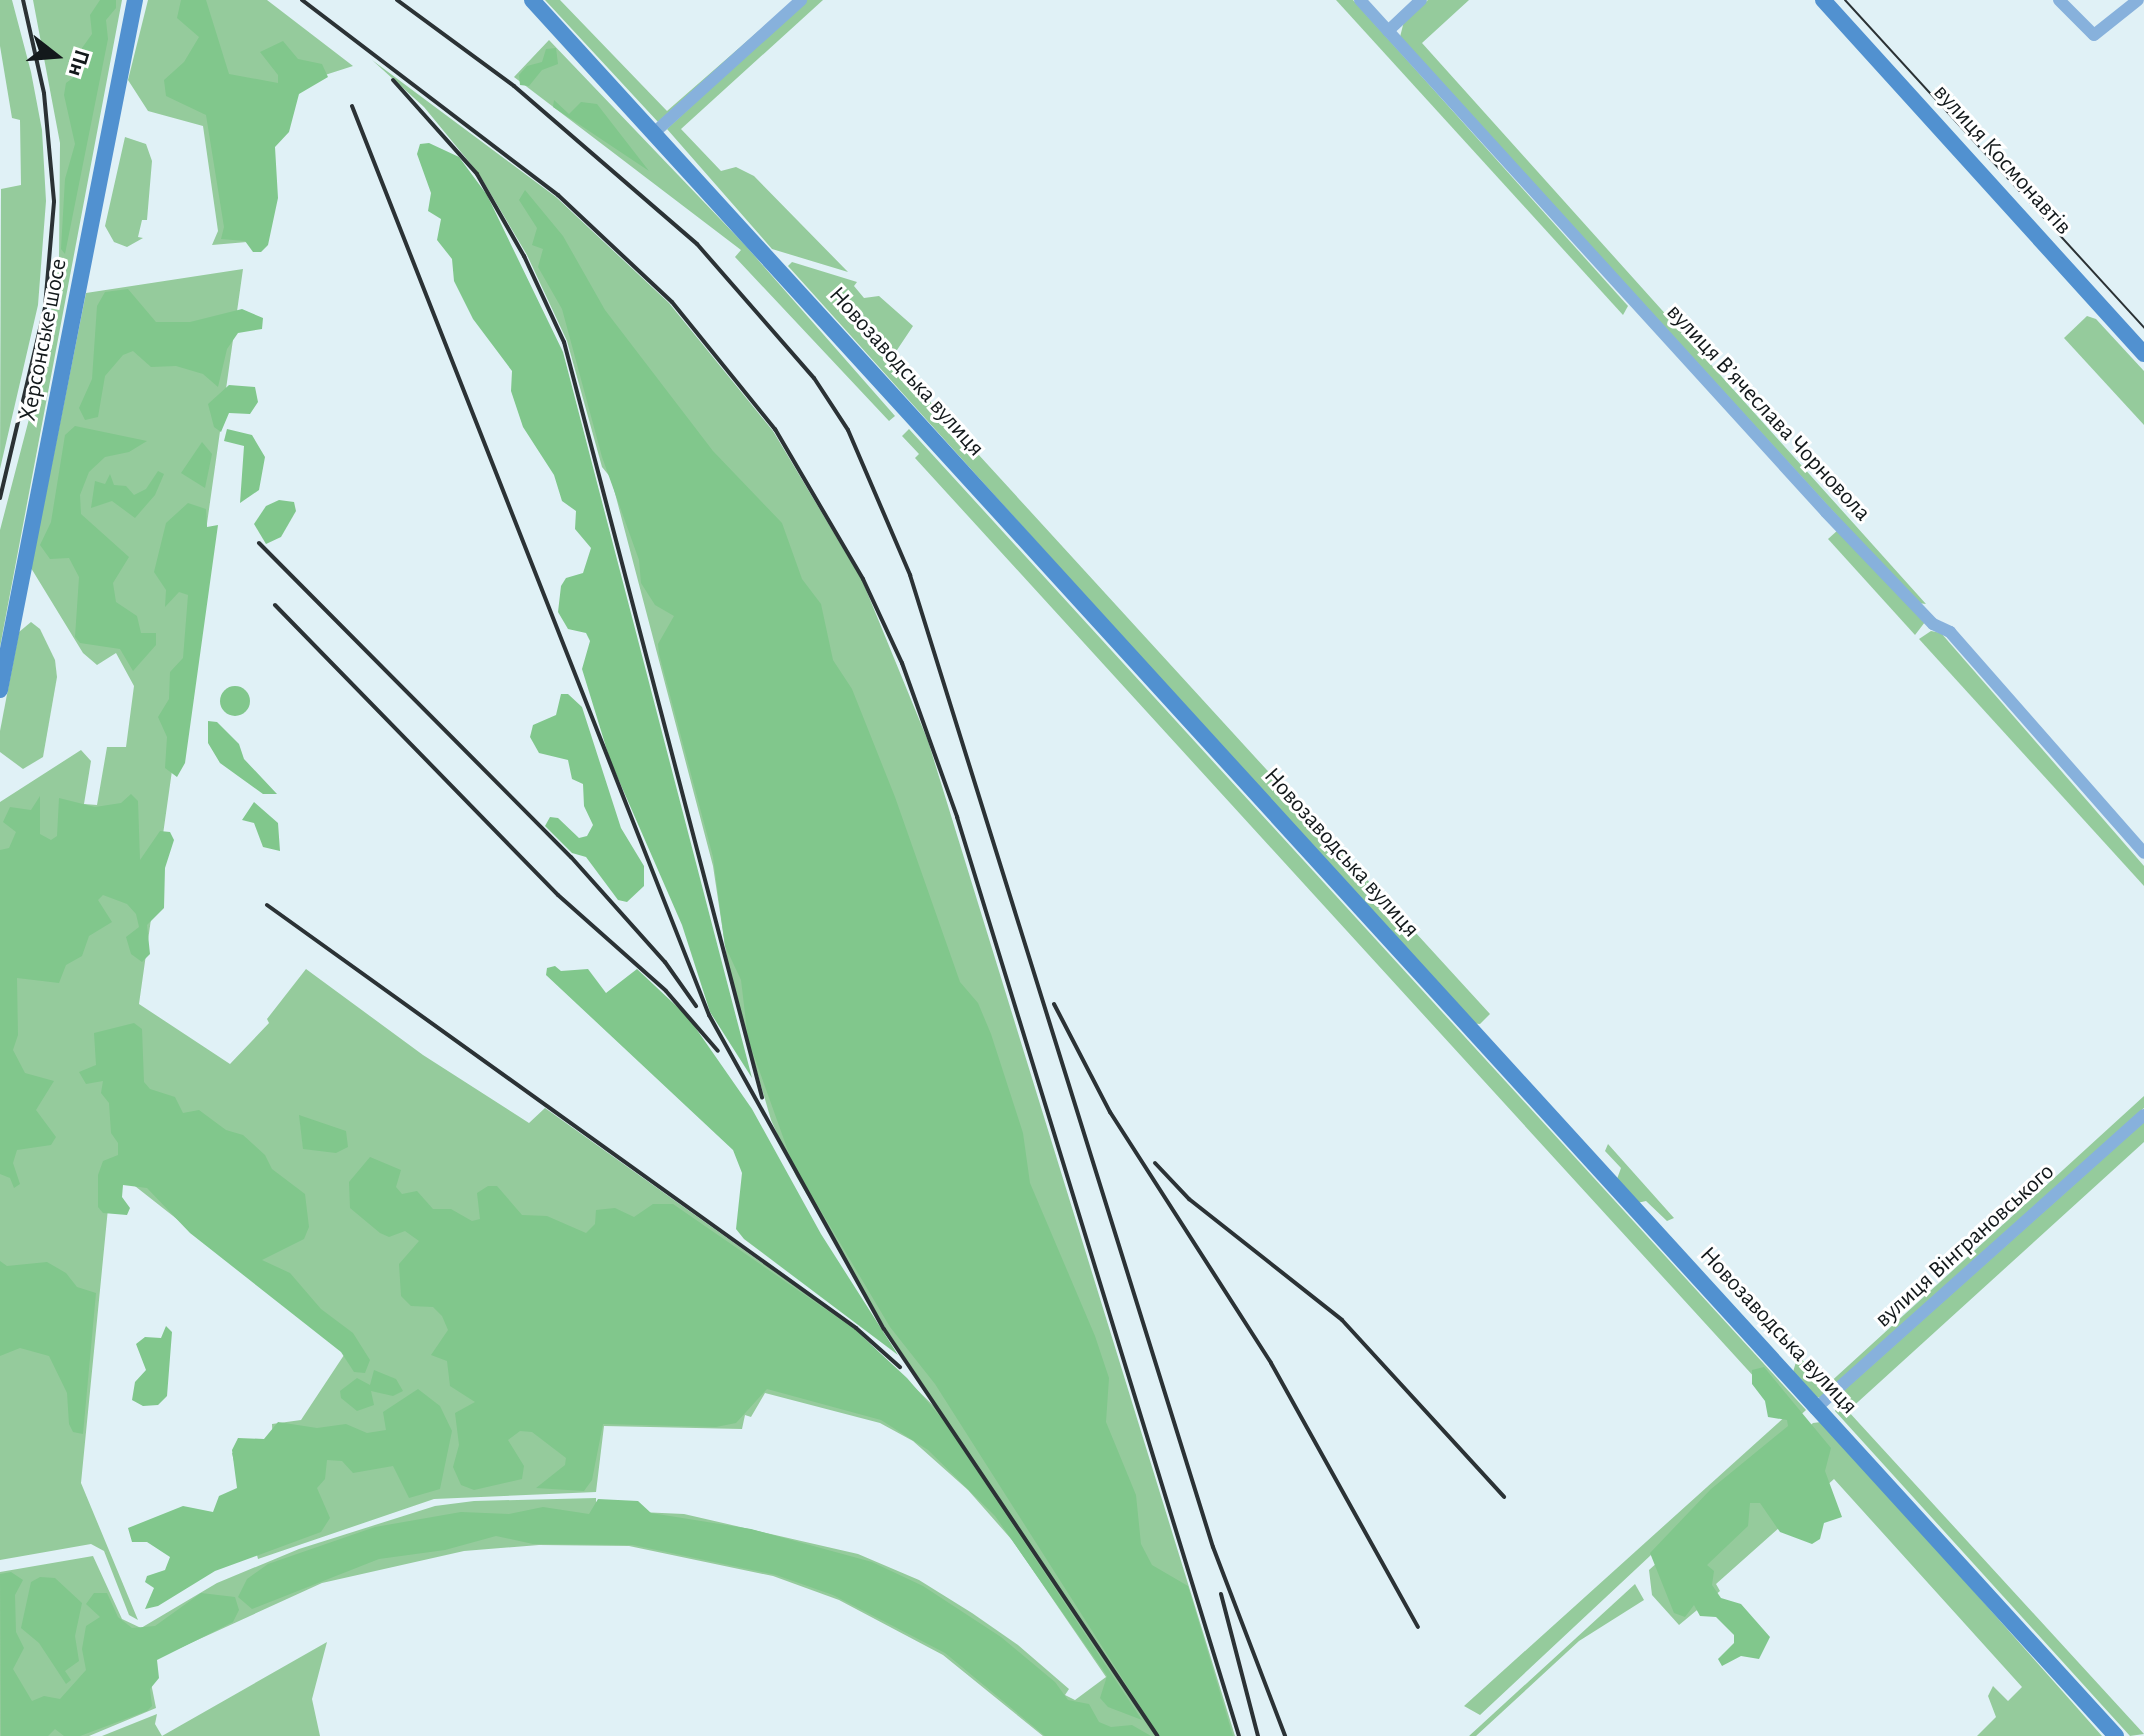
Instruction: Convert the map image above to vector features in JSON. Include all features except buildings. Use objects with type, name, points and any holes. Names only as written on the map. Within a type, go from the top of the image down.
[{"type":"street","name":"Херсонське шосе","points":[[0,690],[135,0]]},
{"type":"street","name":"Новозаводська вулиця","points":[[532,0],[2116,1736]]},
{"type":"street","points":[[655,132],[801,0]]},
{"type":"street","name":"вулиця Вʼячеслава Чорновола","points":[[1360,0],[1826,512],[1933,624],[1950,632],[2144,853]]},
{"type":"street","points":[[1388,31],[1421,0]]},
{"type":"street","name":"вулиця Космонавтів","points":[[1823,0],[2144,354]]},
{"type":"street","points":[[2059,0],[2088,32],[2100,34],[2138,0]]},
{"type":"street","name":"вулиця Вінграновського","points":[[1815,1409],[2144,1115]]},
{"type":"green space","points":[[0,0],[12,0],[31,72],[42,130],[46,201],[38,305],[0,469],[1,189],[21,185],[20,120],[12,118],[0,46]]},
{"type":"green space","points":[[33,0],[122,0],[0,647],[0,530],[40,377],[59,263],[60,143]]},
{"type":"green space","points":[[100,0],[116,0],[116,8],[106,20],[108,39],[65,254],[61,249],[65,179],[75,144],[64,95],[66,83],[85,69],[82,48],[92,34],[90,15]]},
{"type":"green space","points":[[148,0],[267,0],[353,66],[269,93],[247,242],[212,245],[218,231],[203,126],[148,111],[128,80]]},
{"type":"green space","points":[[181,0],[206,0],[229,74],[278,83],[278,75],[260,52],[283,41],[298,59],[322,64],[328,77],[299,94],[289,132],[275,147],[278,198],[268,245],[261,252],[253,252],[245,241],[221,239],[224,227],[206,115],[166,96],[164,80],[184,62],[199,37],[177,18]]},
{"type":"green space","points":[[545,0],[560,0],[667,111],[794,0],[658,122]]},
{"type":"green space","points":[[806,0],[823,0],[681,129],[721,171],[736,167],[754,176],[848,272],[772,249],[667,129]]},
{"type":"green space","points":[[1336,0],[1353,0],[1628,306],[1623,315]]},
{"type":"green space","points":[[1428,0],[1469,0],[1422,43],[1926,604],[1918,603],[1400,37],[1404,21]]},
{"type":"green space","points":[[549,40],[745,245],[895,416],[889,421],[735,257],[741,250],[514,77]]},
{"type":"green space","points":[[556,48],[558,64],[542,70],[529,86],[520,85],[519,75],[527,66],[542,62],[546,49]]},
{"type":"green space","points":[[372,60],[556,197],[669,303],[773,431],[862,580],[928,741],[1235,1736],[1158,1736],[886,1329],[796,1176],[771,1120],[730,979],[713,866],[611,478],[602,467],[567,341],[527,255],[479,174],[424,107]]},
{"type":"green space","points":[[554,100],[569,114],[581,102],[597,104],[649,171],[553,107]]},
{"type":"green space","points":[[125,137],[146,144],[152,161],[147,220],[142,220],[138,237],[143,238],[127,247],[114,242],[105,226]]},
{"type":"green space","points":[[429,143],[459,157],[487,195],[563,352],[752,1078],[710,1012],[682,925],[610,760],[582,669],[590,641],[586,633],[568,629],[558,612],[561,586],[566,578],[583,573],[591,548],[575,529],[576,511],[562,501],[554,475],[523,427],[511,391],[512,371],[473,319],[454,281],[452,259],[437,240],[441,219],[428,211],[431,193],[417,154],[420,144]]},
{"type":"green space","points":[[525,190],[563,236],[605,310],[713,451],[782,523],[802,579],[821,604],[833,660],[852,689],[895,797],[960,982],[978,1003],[991,1034],[1023,1133],[1030,1183],[1095,1336],[1109,1378],[1106,1422],[1136,1495],[1141,1544],[1152,1565],[1188,1586],[1233,1736],[1159,1736],[935,1384],[890,1327],[792,1162],[748,1039],[741,980],[725,946],[713,857],[659,654],[658,644],[674,616],[655,605],[641,583],[639,560],[602,457],[562,309],[538,267],[543,249],[532,245],[537,228],[519,200]]},
{"type":"green space","points":[[792,262],[857,282],[854,286],[864,298],[879,296],[913,326],[891,359],[1490,1014],[1480,1024],[1470,1023],[788,266]]},
{"type":"green space","points":[[243,269],[139,1004],[230,1064],[269,1023],[267,1019],[306,969],[423,1055],[529,1123],[545,1108],[855,1329],[946,1418],[1156,1736],[1043,1736],[943,1655],[839,1600],[773,1576],[629,1546],[539,1545],[464,1551],[322,1583],[147,1663],[156,1708],[89,1736],[0,1736],[0,1572],[93,1556],[122,1619],[141,1628],[217,1583],[299,1549],[435,1506],[474,1501],[596,1498],[596,1510],[684,1514],[858,1554],[919,1580],[972,1613],[1018,1645],[1069,1689],[1065,1695],[1075,1700],[1106,1677],[1012,1540],[968,1490],[913,1441],[880,1423],[765,1393],[751,1417],[745,1415],[742,1429],[604,1426],[596,1492],[434,1499],[258,1559],[232,1453],[273,1449],[272,1424],[301,1420],[346,1352],[112,1168],[81,1483],[138,1620],[129,1615],[104,1551],[91,1544],[0,1560],[0,802],[81,750],[91,761],[84,804],[97,805],[107,747],[126,747],[134,686],[116,653],[97,665],[83,653],[31,568],[86,293]]},
{"type":"green space","points":[[128,289],[156,322],[190,322],[242,309],[263,318],[262,329],[238,333],[227,349],[218,387],[203,374],[176,366],[151,367],[133,351],[123,355],[105,376],[98,417],[85,420],[79,408],[92,379],[97,306],[105,292]]},
{"type":"green space","points":[[2087,316],[2096,319],[2144,371],[2144,425],[2064,338]]},
{"type":"green space","points":[[229,385],[255,387],[258,402],[250,414],[229,413],[221,432],[214,427],[208,404]]},
{"type":"green space","points":[[75,426],[147,441],[129,452],[105,457],[89,472],[80,495],[81,514],[129,557],[113,583],[116,602],[137,616],[141,633],[156,633],[156,645],[133,671],[120,649],[80,643],[75,637],[79,577],[69,558],[50,559],[40,545],[51,522],[65,435]]},
{"type":"green space","points":[[227,429],[252,435],[265,457],[259,490],[240,503],[244,446],[224,441]]},
{"type":"green space","points":[[909,429],[1806,1410],[1480,1715],[1464,1706],[1788,1414],[915,458],[919,454],[902,436]]},
{"type":"green space","points":[[202,442],[212,454],[205,488],[181,473]]},
{"type":"green space","points":[[158,471],[164,474],[155,495],[135,518],[112,501],[91,508],[95,481],[105,484],[110,474],[114,485],[126,486],[134,495],[146,489]]},
{"type":"green space","points":[[279,500],[294,502],[296,511],[281,537],[266,544],[254,524],[266,506]]},
{"type":"green space","points":[[188,503],[206,509],[207,527],[218,525],[185,763],[177,777],[165,768],[167,737],[158,717],[169,699],[170,672],[183,658],[188,595],[179,592],[165,607],[166,590],[154,572],[166,523]]},
{"type":"green space","points":[[1838,530],[1925,622],[1915,635],[1828,539]]},
{"type":"green space","points":[[31,622],[40,629],[55,660],[57,677],[43,757],[23,769],[0,752],[0,731],[19,632]]},
{"type":"green space","points":[[1931,631],[1941,633],[2144,866],[2144,886],[1919,639]]},
{"type":"green space","points":[[235,686],[241,687],[249,695],[249,707],[241,715],[235,716],[229,715],[221,707],[220,701],[221,695],[229,687]]},
{"type":"green space","points":[[561,694],[568,694],[582,707],[621,828],[644,866],[644,886],[627,902],[618,900],[586,857],[572,853],[545,826],[550,817],[558,818],[579,838],[587,836],[593,825],[584,806],[583,784],[572,779],[568,760],[539,753],[530,737],[533,725],[556,715]]},
{"type":"green space","points":[[208,721],[217,722],[239,744],[244,759],[277,794],[263,794],[220,763],[208,743]]},
{"type":"green space","points":[[131,794],[138,801],[140,860],[160,831],[170,832],[174,840],[165,868],[164,908],[147,925],[150,954],[142,962],[131,954],[126,937],[139,927],[136,914],[127,904],[103,895],[98,900],[112,922],[89,936],[82,956],[66,965],[59,983],[17,978],[18,1035],[13,1050],[25,1073],[54,1081],[36,1110],[56,1137],[51,1145],[17,1150],[13,1163],[20,1184],[14,1188],[10,1178],[0,1174],[0,850],[9,848],[16,832],[3,822],[10,807],[31,810],[40,796],[40,834],[51,840],[57,836],[59,798],[95,807],[121,803]]},
{"type":"green space","points":[[254,802],[278,823],[280,851],[263,847],[254,823],[242,820]]},
{"type":"green space","points":[[555,966],[561,971],[588,969],[606,993],[637,969],[688,1017],[752,1109],[821,1234],[898,1355],[744,1239],[736,1229],[742,1173],[733,1150],[546,975],[547,968]]},
{"type":"green space","points":[[134,1023],[142,1029],[144,1082],[150,1089],[175,1097],[183,1113],[199,1110],[226,1130],[243,1135],[265,1155],[272,1169],[305,1194],[309,1227],[304,1239],[262,1260],[290,1273],[321,1309],[353,1333],[370,1360],[365,1373],[354,1372],[341,1352],[190,1233],[147,1188],[123,1185],[122,1197],[130,1208],[127,1215],[103,1213],[98,1207],[98,1175],[103,1161],[118,1155],[118,1143],[111,1133],[109,1103],[101,1093],[103,1081],[86,1084],[79,1072],[96,1065],[94,1033]]},
{"type":"green space","points":[[2144,1096],[2144,1108],[1823,1398],[1814,1397],[1793,1372],[1798,1355],[1826,1386]]},
{"type":"green space","points":[[299,1115],[346,1131],[348,1147],[336,1153],[303,1149]]},
{"type":"green space","points":[[2144,1122],[2144,1142],[1848,1411],[2144,1734],[2130,1736],[1835,1411],[1841,1393]]},
{"type":"green space","points":[[1608,1144],[1674,1218],[1667,1221],[1646,1201],[1637,1203],[1617,1179],[1621,1168],[1605,1151]]},
{"type":"green space","points":[[370,1157],[401,1170],[396,1187],[402,1194],[417,1191],[433,1209],[451,1209],[472,1221],[480,1219],[477,1193],[488,1186],[497,1186],[522,1215],[547,1216],[586,1233],[595,1224],[596,1210],[615,1208],[634,1217],[653,1204],[673,1204],[854,1329],[907,1378],[944,1421],[1142,1720],[1108,1707],[1100,1698],[1107,1676],[995,1516],[928,1450],[881,1420],[767,1389],[736,1423],[716,1427],[603,1424],[592,1480],[584,1491],[536,1488],[565,1465],[566,1458],[532,1432],[520,1431],[508,1440],[524,1466],[522,1479],[474,1490],[461,1485],[453,1467],[459,1445],[455,1413],[475,1402],[450,1386],[447,1361],[431,1355],[448,1330],[442,1316],[433,1307],[411,1306],[401,1296],[399,1264],[419,1241],[405,1231],[389,1237],[380,1233],[350,1208],[349,1182]]},
{"type":"green space","points":[[0,1261],[7,1266],[47,1262],[66,1273],[77,1287],[96,1293],[83,1434],[73,1432],[69,1424],[67,1393],[49,1356],[20,1348],[0,1356]]},
{"type":"green space","points":[[166,1326],[172,1332],[167,1396],[158,1405],[143,1406],[132,1400],[135,1382],[146,1370],[136,1344],[145,1337],[161,1338]]},
{"type":"green space","points":[[1764,1367],[1831,1448],[1825,1471],[1842,1517],[1824,1523],[1820,1539],[1812,1544],[1780,1532],[1760,1503],[1750,1503],[1748,1526],[1707,1565],[1714,1571],[1712,1585],[1721,1598],[1741,1604],[1770,1637],[1759,1659],[1741,1656],[1722,1666],[1718,1659],[1734,1643],[1734,1635],[1716,1617],[1700,1616],[1694,1605],[1685,1617],[1674,1613],[1650,1553],[1711,1489],[1788,1426],[1787,1420],[1768,1417],[1765,1401],[1752,1384],[1752,1370]]},
{"type":"green space","points":[[374,1370],[396,1379],[403,1391],[393,1396],[371,1391],[374,1405],[357,1411],[341,1398],[340,1391],[357,1378],[370,1385]]},
{"type":"green space","points":[[418,1389],[440,1406],[452,1431],[440,1489],[409,1498],[393,1466],[353,1473],[342,1461],[327,1460],[325,1479],[317,1488],[330,1518],[321,1532],[215,1571],[158,1606],[145,1609],[154,1588],[145,1582],[147,1576],[165,1570],[170,1557],[147,1542],[132,1542],[128,1528],[183,1506],[213,1512],[219,1496],[237,1488],[232,1450],[238,1438],[264,1439],[278,1422],[317,1428],[346,1424],[367,1433],[386,1430],[383,1412]]},
{"type":"green space","points":[[1821,1422],[2102,1736],[1977,1736],[1996,1717],[1988,1696],[1993,1686],[2008,1701],[2022,1687],[1834,1479],[1716,1584],[1720,1591],[1679,1625],[1652,1595],[1649,1570],[1813,1423]]},
{"type":"green space","points":[[598,1499],[638,1501],[651,1513],[751,1529],[872,1562],[923,1586],[1001,1637],[1055,1682],[1068,1700],[1089,1704],[1099,1722],[1111,1727],[1132,1725],[1151,1736],[1045,1736],[945,1653],[833,1595],[776,1575],[633,1545],[533,1544],[496,1536],[445,1550],[379,1559],[252,1609],[238,1597],[247,1579],[268,1564],[375,1527],[461,1512],[509,1514],[543,1507],[589,1514]]},
{"type":"green space","points":[[11,1572],[23,1580],[15,1595],[16,1632],[24,1648],[13,1669],[32,1701],[44,1696],[60,1699],[86,1670],[82,1649],[86,1626],[100,1617],[86,1604],[94,1593],[107,1593],[118,1617],[132,1628],[155,1626],[201,1593],[235,1597],[239,1610],[233,1622],[157,1660],[159,1678],[150,1689],[152,1706],[147,1711],[80,1736],[64,1736],[55,1729],[48,1736],[1,1736],[0,1574]]},
{"type":"green space","points":[[40,1577],[55,1578],[82,1603],[75,1636],[79,1661],[65,1671],[71,1680],[66,1684],[39,1643],[21,1628],[31,1582]]},
{"type":"green space","points":[[1635,1584],[1644,1600],[1579,1641],[1476,1736],[1469,1736]]},
{"type":"green space","points":[[327,1642],[312,1699],[320,1736],[162,1736]]},
{"type":"green space","points":[[157,1714],[155,1724],[162,1736],[102,1736]]},
{"type":"tram line","points":[[1845,0],[2144,328]]},
{"type":"railway","points":[[0,498],[45,307],[54,201],[44,93],[23,0]]},
{"type":"railway","points":[[302,0],[558,195],[672,302],[775,429],[863,579],[902,663],[957,817],[1239,1736]]},
{"type":"railway","points":[[397,0],[514,86],[697,244],[814,378],[848,430],[910,575],[1213,1547],[1285,1736]]},
{"type":"railway","points":[[393,80],[477,174],[524,256],[564,342],[762,1097]]},
{"type":"railway","points":[[352,106],[709,1015],[884,1329],[1157,1736]]},
{"type":"railway","points":[[259,543],[571,857],[665,962],[696,1006]]},
{"type":"railway","points":[[275,605],[558,895],[666,991],[718,1051]]},
{"type":"railway","points":[[267,905],[856,1328],[900,1367]]},
{"type":"railway","points":[[1054,1004],[1110,1112],[1271,1363],[1418,1627]]},
{"type":"railway","points":[[1155,1163],[1189,1199],[1342,1320],[1504,1497]]},
{"type":"railway","points":[[1221,1594],[1258,1736]]}]
